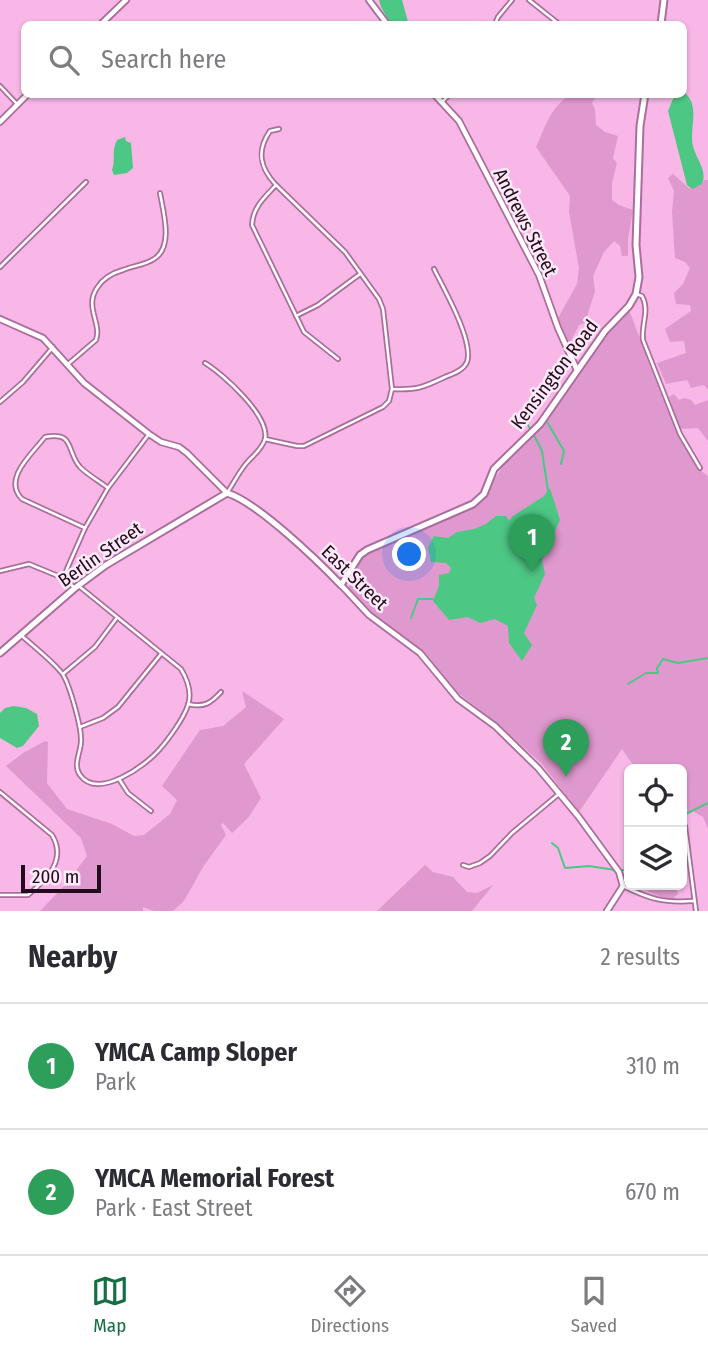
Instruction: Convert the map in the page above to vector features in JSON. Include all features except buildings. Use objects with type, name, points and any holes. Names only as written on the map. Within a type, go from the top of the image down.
[{"type":"main road","points":[[661,21],[664,0]]},
{"type":"main road","points":[[636,294],[639,277],[636,245],[640,126],[644,98]]},
{"type":"main road","name":"Kensington Road","points":[[341,585],[360,555],[367,550],[479,499],[484,494],[494,469],[540,424],[605,331],[629,306],[636,294]]},
{"type":"main road","name":"East Street","points":[[227,493],[245,501],[315,559],[341,585]]},
{"type":"main road","name":"Berlin Street","points":[[0,653],[76,587],[106,565],[227,493]]},
{"type":"street","points":[[104,21],[126,0]]},
{"type":"street","points":[[369,0],[385,21]]},
{"type":"street","points":[[496,21],[512,0]]},
{"type":"street","points":[[529,0],[555,21]]},
{"type":"street","points":[[0,86],[17,104]]},
{"type":"street","points":[[0,122],[24,98]]},
{"type":"street","name":"Andrews Street","points":[[438,98],[459,121],[533,262],[577,370]]},
{"type":"street","points":[[442,102],[446,98]]},
{"type":"street","points":[[265,439],[304,446],[383,407],[389,401],[392,389],[383,309],[379,299],[345,252],[266,175],[261,164],[261,152],[270,131],[279,129]]},
{"type":"street","points":[[0,267],[86,182]]},
{"type":"street","points":[[276,185],[257,206],[252,215],[252,225],[296,316],[311,339],[338,359]]},
{"type":"street","points":[[67,365],[96,340],[98,334],[92,304],[94,291],[103,280],[114,272],[155,259],[162,250],[165,227],[160,193]]},
{"type":"street","points":[[392,389],[417,390],[461,370],[467,362],[460,319],[434,269]]},
{"type":"street","points":[[296,316],[318,305],[360,274]]},
{"type":"street","points":[[636,294],[642,296],[646,303],[643,340],[680,434],[700,468]]},
{"type":"street","name":"East Street","points":[[0,319],[43,338],[83,383],[149,434],[161,442],[179,447],[227,493]]},
{"type":"street","points":[[0,402],[23,382],[52,347]]},
{"type":"street","points":[[205,363],[234,387],[262,421],[265,439],[227,493]]},
{"type":"street","points":[[63,578],[85,528],[108,488],[149,434]]},
{"type":"street","points":[[85,528],[22,499],[16,493],[14,483],[17,474],[45,438],[63,437],[69,442],[81,468],[108,488]]},
{"type":"street","points":[[0,571],[29,564],[63,578],[76,587],[181,669],[186,678],[188,704],[157,753],[119,779],[105,785],[90,783],[80,775],[77,763],[82,740],[80,727],[63,674],[21,635]]},
{"type":"street","name":"East Street","points":[[341,585],[369,615],[420,653],[458,699],[495,726],[560,793],[619,872],[623,886]]},
{"type":"street","points":[[63,674],[81,662],[117,618]]},
{"type":"street","points":[[80,727],[103,718],[118,707],[161,653]]},
{"type":"street","points":[[188,704],[198,707],[211,703],[221,692]]},
{"type":"street","points":[[119,779],[128,793],[151,811]]},
{"type":"street","points":[[0,792],[52,835],[59,855],[51,872],[28,894],[0,895]]},
{"type":"street","points":[[463,865],[469,867],[490,856],[512,833],[560,793]]},
{"type":"street","points":[[685,827],[696,911]]},
{"type":"street","points":[[607,911],[623,886],[647,898],[668,903],[693,901]]},
{"type":"shaded area","points":[[379,0],[402,0],[408,21],[389,21]]},
{"type":"shaded area","points":[[687,96],[692,104],[693,146],[704,174],[702,184],[692,189],[687,185],[668,111],[673,99],[687,98]]},
{"type":"shaded area","points":[[595,98],[592,103],[596,125],[605,132],[618,136],[613,158],[617,163],[612,183],[612,200],[633,210],[628,256],[622,256],[620,246],[614,241],[604,252],[593,276],[595,291],[585,323],[579,325],[569,345],[557,320],[577,284],[579,268],[569,212],[570,196],[536,147],[554,111],[564,99]]},
{"type":"shaded area","points":[[125,137],[126,141],[131,143],[133,168],[127,173],[114,175],[112,170],[115,144],[117,140]]},
{"type":"shaded area","points":[[673,174],[690,189],[708,180],[708,390],[704,385],[691,388],[687,380],[666,384],[657,363],[686,353],[684,341],[670,342],[665,329],[691,311],[690,305],[676,304],[674,293],[683,284],[690,268],[685,262],[675,258],[672,212],[674,191],[668,178]]},
{"type":"shaded area","points":[[629,310],[675,425],[697,465],[708,476],[708,829],[703,817],[693,811],[687,815],[687,764],[632,764],[622,749],[579,812],[541,763],[453,689],[419,648],[378,619],[348,588],[364,554],[481,502],[504,464],[544,422],[609,332]]},
{"type":"shaded area","points":[[674,394],[679,400],[691,400],[695,405],[708,400],[708,441],[698,428],[679,429],[669,397]]},
{"type":"shaded area","points":[[550,488],[560,520],[542,560],[545,574],[534,598],[537,605],[524,633],[532,645],[522,661],[509,643],[508,626],[495,619],[480,623],[468,617],[449,620],[433,601],[439,586],[439,575],[449,573],[451,568],[446,563],[431,562],[428,548],[434,536],[448,538],[457,532],[486,524],[496,516],[506,516],[509,521],[544,496]]},
{"type":"shaded area","points":[[242,691],[284,719],[244,764],[261,798],[248,818],[232,833],[223,823],[221,825],[226,835],[203,867],[184,901],[173,911],[154,911],[143,907],[143,911],[40,911],[66,884],[87,856],[81,838],[6,766],[23,753],[45,741],[48,742],[47,783],[67,809],[112,824],[134,836],[144,835],[170,814],[177,800],[162,786],[200,730],[223,726],[246,707]]},
{"type":"shaded area","points":[[14,706],[37,714],[39,726],[23,746],[17,748],[0,738],[0,713],[5,708]]},
{"type":"shaded area","points":[[425,865],[433,872],[453,877],[467,892],[477,893],[493,885],[472,911],[377,911]]},
{"type":"shaded area","points":[[647,890],[677,890],[678,894],[672,899]]},
{"type":"waterway","points":[[529,415],[526,422],[531,430]]},
{"type":"waterway","points":[[546,420],[564,451],[561,464]]},
{"type":"waterway","points":[[534,435],[542,451],[548,491]]},
{"type":"waterway","points":[[411,618],[418,599],[433,599]]},
{"type":"waterway","points":[[628,684],[646,673],[658,673],[657,668],[663,659],[678,663],[708,658]]},
{"type":"waterway","points":[[687,814],[708,803]]},
{"type":"waterway","points":[[552,843],[558,848],[565,868],[589,866],[615,870]]},
{"type":"place","name":"YMCA Camp Sloper","points":[[532,572]]},
{"type":"place","name":"YMCA Memorial Forest","points":[[566,777]]}]
